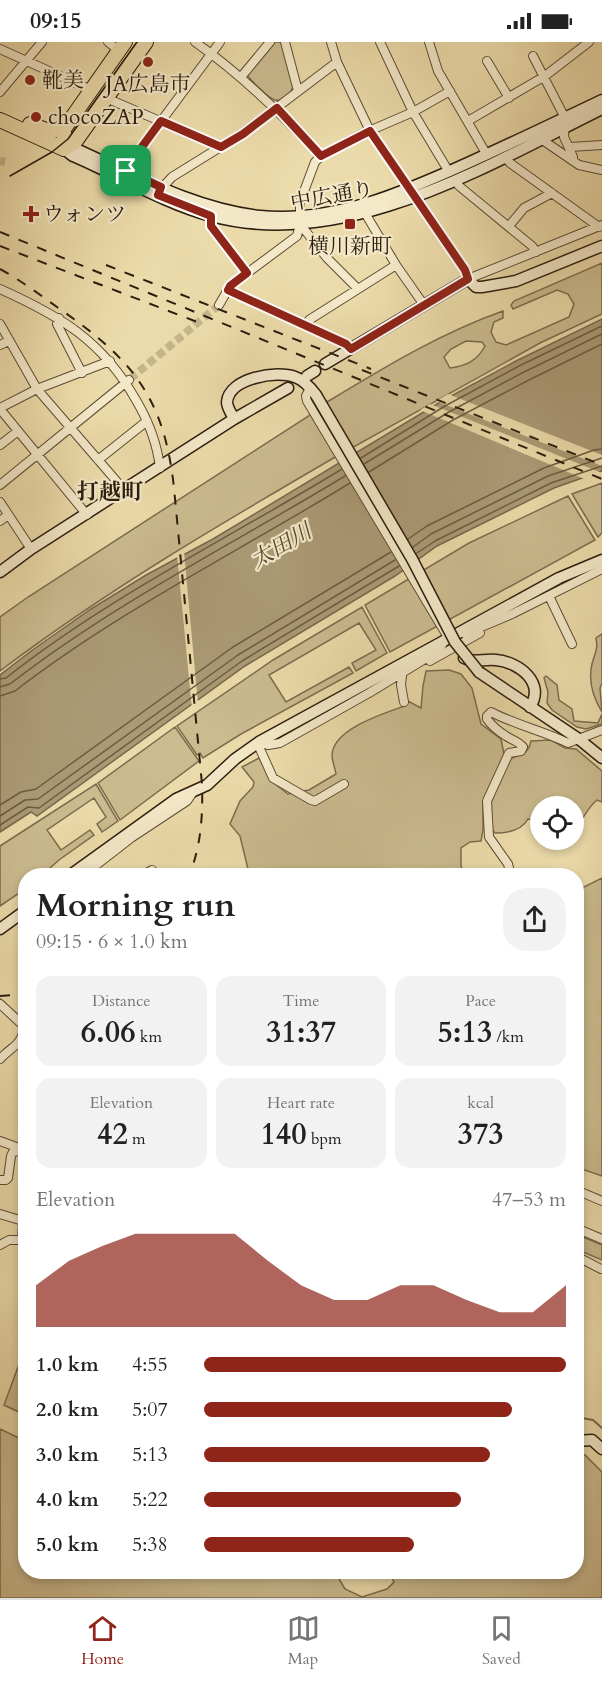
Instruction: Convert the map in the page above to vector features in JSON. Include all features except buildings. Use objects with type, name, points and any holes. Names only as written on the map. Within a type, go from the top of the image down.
[{"type":"highway","points":[[64,149],[75,142],[146,42]]},
{"type":"highway","points":[[64,149],[64,129],[91,90],[117,45]]},
{"type":"highway","points":[[0,118],[11,116],[47,131],[64,129]]},
{"type":"highway","points":[[0,118],[64,149]]},
{"type":"street","points":[[0,92],[42,42]]},
{"type":"street","points":[[195,42],[277,108],[321,156]]},
{"type":"street","points":[[126,171],[220,42]]},
{"type":"street","points":[[241,77],[270,42]]},
{"type":"street","points":[[285,42],[298,91]]},
{"type":"street","points":[[330,42],[337,62],[370,131],[465,270],[468,279],[476,286],[516,281],[602,246]]},
{"type":"street","points":[[380,42],[392,72],[413,112],[459,186],[536,252]]},
{"type":"street","points":[[429,42],[438,71],[487,154]]},
{"type":"street","points":[[468,121],[545,76],[589,42]]},
{"type":"street","points":[[0,49],[91,90]]},
{"type":"street","points":[[533,56],[545,76],[564,123],[564,137],[570,147],[573,160]]},
{"type":"street","points":[[487,61],[509,98]]},
{"type":"street","points":[[160,191],[172,177],[243,134],[337,62]]},
{"type":"street","points":[[219,305],[230,286],[294,240],[299,220],[300,202],[315,162],[321,156],[413,112],[450,91]]},
{"type":"street","points":[[106,98],[221,147]]},
{"type":"street","points":[[64,149],[76,149],[126,171],[160,191],[218,208],[259,216],[299,220],[413,193],[505,157],[541,139],[602,100]]},
{"type":"street","points":[[452,176],[487,154],[602,109]]},
{"type":"street","points":[[541,139],[585,167],[602,170]]},
{"type":"street","points":[[570,147],[602,145]]},
{"type":"street","name":"中広通り","points":[[64,149],[73,156],[160,191],[211,216],[249,222],[299,220],[322,222],[365,213],[413,193]]},
{"type":"street","points":[[505,157],[510,163],[600,226]]},
{"type":"street","points":[[508,226],[524,208],[552,193]]},
{"type":"street","points":[[365,213],[396,265],[424,305]]},
{"type":"street","points":[[211,216],[211,226],[247,273]]},
{"type":"street","points":[[299,220],[327,258],[358,289]]},
{"type":"street","points":[[324,364],[468,279],[600,226]]},
{"type":"street","points":[[307,326],[309,320],[396,265]]},
{"type":"street","points":[[228,290],[346,344],[351,349]]},
{"type":"street","points":[[1,292],[59,318],[110,361],[128,381],[147,421],[157,444],[160,468]]},
{"type":"street","points":[[59,318],[57,324],[82,373]]},
{"type":"street","points":[[0,324],[37,389],[125,491]]},
{"type":"street","points":[[0,345],[9,341]]},
{"type":"street","points":[[87,514],[0,409],[37,389],[110,361]]},
{"type":"street","points":[[234,419],[227,406],[228,399],[238,385],[259,376],[279,373],[295,377],[311,394],[412,559],[455,642],[479,672],[602,758]]},
{"type":"street","points":[[0,485],[128,381]]},
{"type":"street","points":[[0,572],[31,549],[125,491],[234,419],[288,388]]},
{"type":"street","points":[[311,394],[451,642],[467,660],[498,660],[516,666],[530,678],[536,687],[537,693],[530,707]]},
{"type":"street","points":[[98,460],[147,421]]},
{"type":"street","points":[[0,445],[18,431]]},
{"type":"street","points":[[0,502],[31,549]]},
{"type":"street","points":[[0,521],[8,515]]},
{"type":"street","points":[[82,868],[106,853],[176,799],[207,785],[235,759],[259,742],[451,642],[559,578],[602,560]]},
{"type":"street","points":[[259,742],[268,745],[280,743],[369,693],[462,635],[512,614],[602,569]]},
{"type":"street","points":[[549,596],[573,644]]},
{"type":"street","points":[[369,693],[512,614]]},
{"type":"street","points":[[402,676],[404,702]]},
{"type":"street","points":[[509,868],[489,837],[487,801],[503,769],[507,755],[521,751],[523,747],[494,727],[487,716],[491,712],[534,731],[549,734],[568,744],[602,730]]},
{"type":"street","points":[[259,742],[273,778],[311,800],[315,801],[344,784]]},
{"type":"street","points":[[90,868],[106,853]]},
{"type":"street","points":[[0,928],[18,916]]},
{"type":"street","points":[[0,1004],[18,1021]]},
{"type":"street","points":[[0,1059],[18,1043]]},
{"type":"street","points":[[0,1141],[18,1147]]},
{"type":"street","points":[[0,1180],[8,1178],[11,1156],[13,1152],[18,1151]]},
{"type":"street","points":[[584,1194],[602,1202]]},
{"type":"street","points":[[0,1214],[18,1219]]},
{"type":"street","points":[[584,1231],[601,1238]]},
{"type":"street","points":[[0,1245],[9,1240],[18,1240]]},
{"type":"street","points":[[584,1260],[601,1269]]},
{"type":"street","points":[[584,1441],[592,1440],[602,1449]]},
{"type":"shaded area","points":[[275,42],[282,42],[293,86],[287,96],[278,100],[272,99],[247,74]]},
{"type":"shaded area","points":[[602,263],[602,314],[540,343],[350,449],[322,405],[410,354],[479,320],[503,311],[503,318],[494,322],[491,332],[496,342],[506,345],[569,317],[574,304],[568,294],[557,290],[513,309],[511,305],[514,301]],"holes":[[[466,341],[482,342],[485,346],[475,359],[461,366],[450,368],[444,357],[451,349]]]},
{"type":"shaded area","points":[[313,413],[337,456],[123,585],[0,671],[0,617]]},
{"type":"shaded area","points":[[602,483],[602,533],[598,537],[572,494]]},
{"type":"shaded area","points":[[568,496],[595,540],[390,652],[365,605],[469,543]]},
{"type":"shaded area","points":[[362,607],[387,653],[356,671],[352,663],[376,650],[359,623],[269,675],[286,702],[349,667],[353,673],[241,734],[203,758],[200,753],[197,755],[177,726],[273,660]]},
{"type":"shaded area","points":[[602,634],[602,683],[600,688],[602,712],[593,692],[591,676],[597,647],[596,638]]},
{"type":"shaded area","points":[[449,670],[461,674],[472,688],[481,724],[501,739],[504,754],[500,769],[487,791],[483,804],[481,841],[470,842],[461,848],[462,868],[248,868],[240,836],[230,824],[240,801],[253,787],[254,782],[242,767],[259,758],[274,783],[288,794],[309,790],[336,774],[332,760],[335,745],[351,729],[374,717],[407,705],[408,701],[421,708],[426,671]]},
{"type":"shaded area","points":[[546,676],[557,685],[559,700],[572,709],[574,721],[598,723],[602,714],[602,724],[586,729],[577,727],[552,710],[547,703],[548,692],[544,678]]},
{"type":"shaded area","points":[[175,727],[199,761],[120,820],[98,783]]},
{"type":"shaded area","points":[[551,740],[565,748],[576,749],[602,771],[602,802],[597,800],[584,816],[584,796],[530,796],[530,819],[514,830],[495,833],[489,826],[490,805],[508,760],[525,752],[531,741]]},
{"type":"shaded area","points":[[96,784],[118,821],[102,832],[97,824],[106,817],[94,798],[47,830],[61,850],[90,830],[94,835],[50,868],[18,868],[18,894],[0,906],[0,846]]},
{"type":"shaded area","points":[[602,878],[602,1176],[584,1170],[584,887]]},
{"type":"shaded area","points":[[584,1237],[602,1245],[602,1260],[584,1252]]},
{"type":"shaded area","points":[[18,1367],[18,1412],[4,1405]]},
{"type":"shaded area","points":[[0,1429],[18,1438],[18,1579],[339,1579],[345,1589],[362,1597],[387,1589],[394,1582],[392,1579],[584,1579],[584,1455],[602,1472],[602,1598],[0,1598]]},
{"type":"water","name":"太田川","points":[[602,319],[602,471],[554,488],[437,546],[395,576],[245,666],[37,816],[31,812],[0,832],[0,675],[91,609],[146,575],[213,539],[442,401],[516,361]]},
{"type":"pier","points":[[448,394],[602,455],[602,466],[436,401]]},
{"type":"pier","points":[[430,404],[602,474],[587,480],[420,410]]},
{"type":"pier","points":[[184,551],[198,704],[192,709],[177,555]]},
{"type":"waterway","points":[[0,999],[18,1015]]},
{"type":"waterway","points":[[584,1418],[593,1420],[602,1428]]},
{"type":"tunnel","points":[[0,161],[5,162]]},
{"type":"tunnel","points":[[130,379],[219,305]]},
{"type":"tram line","points":[[10,176],[52,152],[68,139],[137,42]]},
{"type":"railway","points":[[0,232],[602,479]]},
{"type":"railway","points":[[0,246],[205,325]]},
{"type":"railway","points":[[106,265],[371,369]]},
{"type":"railway","points":[[0,269],[22,282],[106,344],[140,382],[162,428],[174,488],[202,784],[200,831],[191,868]]},
{"type":"railway","points":[[362,370],[602,465]]},
{"type":"railway","points":[[0,996],[18,995]]},
{"type":"place","name":"JA広島市","points":[[148,62]]},
{"type":"place","name":"靴美","points":[[30,80]]},
{"type":"place","name":"chocoZAP","points":[[36,117]]},
{"type":"place","name":"ウォンツ","points":[[31,214]]},
{"type":"place","name":"横川新町","points":[[350,224]]},
{"type":"district","name":"打越町","points":[[110,492]]},
{"type":"route","points":[[277,108],[321,156],[370,131],[465,270],[468,279],[351,349],[346,344],[228,290],[247,273],[211,226],[211,216],[158,195],[161,187],[126,171],[161,121],[221,147],[243,134],[277,108]]}]
